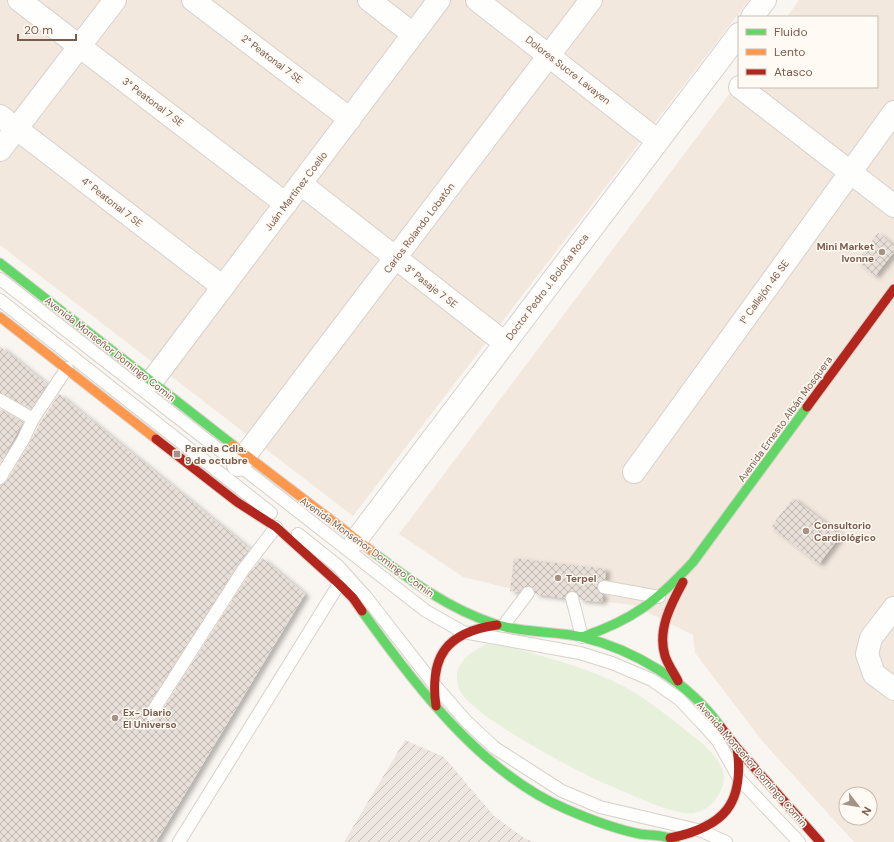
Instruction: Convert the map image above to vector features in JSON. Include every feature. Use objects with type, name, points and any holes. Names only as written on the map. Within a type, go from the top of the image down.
[{"type":"main road","name":"Avenida Monseñor Domingo Comin","points":[[0,263],[152,381],[242,460],[439,600],[500,626],[582,637],[608,644],[657,668],[679,684],[711,713],[737,748],[820,842]]},
{"type":"main road","name":"Avenida Ernesto Albán Mosquera","points":[[582,637],[610,628],[637,615],[660,597],[693,562],[894,289]]},
{"type":"main road","points":[[0,317],[237,502],[276,527],[339,584],[352,598],[384,642],[456,730],[483,756],[526,788],[553,804],[581,816],[640,834],[672,840],[686,836],[702,831],[716,822],[727,810],[735,796],[740,780],[740,763],[737,748]]},
{"type":"main road","name":"Avenida Ernesto Albán Mosquera","points":[[679,684],[664,655],[665,627],[670,607],[693,562]]},
{"type":"main road","points":[[436,706],[433,672],[439,656],[450,642],[464,632],[480,626],[500,626]]},
{"type":"street","name":"3° Peatonal 7 SE","points":[[19,0],[286,204]]},
{"type":"street","points":[[0,150],[8,122],[80,46],[115,0]]},
{"type":"street","name":"2° Peatonal 7 SE","points":[[193,0],[350,119]]},
{"type":"street","points":[[369,0],[413,34]]},
{"type":"street","name":"Juán Martínez Coello","points":[[152,381],[439,0]]},
{"type":"street","name":"Dolores Sucre Lavayen","points":[[477,0],[658,141]]},
{"type":"street","name":"Carlos Rolando Lobatón","points":[[242,460],[591,0]]},
{"type":"street","points":[[753,16],[765,0]]},
{"type":"street","name":"Doctor Pedro J. Boloña Roca","points":[[356,540],[738,35]]},
{"type":"street","points":[[714,67],[738,85]]},
{"type":"street","points":[[741,88],[894,206]]},
{"type":"street","name":"1º Callejón 46 SE","points":[[634,472],[894,112]]},
{"type":"street","name":"4° Peatonal 7 SE","points":[[8,122],[223,288]]},
{"type":"street","name":"3° Pasaje 7 SE","points":[[301,184],[505,343]]},
{"type":"street","points":[[894,608],[871,638],[867,654],[874,674],[894,689]]},
{"type":"lane","name":"Avenida Monseñor Domingo Comin","points":[[0,279],[242,460],[404,596],[426,611],[464,632],[580,653],[612,662],[652,680],[679,699],[718,742],[740,780],[798,842]]},
{"type":"lane","points":[[0,300],[338,566],[366,597],[433,683],[466,721],[495,748],[562,791],[600,807],[702,831],[726,842]]},
{"type":"lane","points":[[0,478],[23,440],[33,418],[67,368]]},
{"type":"lane","points":[[0,400],[33,418]]},
{"type":"lane","points":[[151,714],[243,570],[276,527]]},
{"type":"lane","points":[[179,842],[339,584]]},
{"type":"lane","points":[[604,587],[660,597]]},
{"type":"lane","points":[[500,626],[528,593]]},
{"type":"lane","points":[[572,598],[582,637]]},
{"type":"shaded area","points":[[0,0],[749,0],[353,516],[0,245]]},
{"type":"shaded area","points":[[799,0],[894,0],[894,842],[854,842],[839,826],[878,826],[878,786],[838,786],[838,824],[764,743],[695,653],[693,635],[633,605],[528,593],[463,577],[399,534],[738,82],[738,88],[878,88],[878,16],[788,16]]},
{"type":"shaded area","points":[[405,740],[444,757],[494,816],[524,838],[533,842],[344,842]]},
{"type":"green space","points":[[487,644],[517,649],[582,668],[617,683],[643,698],[697,739],[714,755],[720,764],[724,777],[723,785],[717,797],[706,808],[698,812],[685,813],[674,811],[592,778],[550,756],[503,727],[482,713],[467,700],[459,689],[457,681],[457,673],[463,661],[473,651]]},
{"type":"building","points":[[878,233],[894,246],[894,252],[875,276],[857,261]]},
{"type":"building","points":[[0,346],[47,384],[31,409],[0,393]]},
{"type":"building","name":"Ex- Diario El Universo","points":[[59,394],[250,549],[237,566],[145,710],[144,714],[147,720],[151,721],[157,718],[249,574],[262,558],[305,594],[156,842],[0,842],[0,485],[6,482],[40,423]]},
{"type":"building","points":[[0,409],[23,422],[0,464]]},
{"type":"building","name":"Consultorio Cardiológico","points":[[793,498],[841,535],[819,564],[771,527]]},
{"type":"building","name":"Terpel","points":[[514,558],[606,569],[605,580],[599,582],[597,586],[599,592],[603,594],[602,602],[580,600],[578,593],[574,591],[567,592],[565,598],[535,594],[533,587],[529,586],[525,586],[519,592],[510,591]]},
{"type":"traffic: fast","points":[[0,263],[233,445]]},
{"type":"traffic: fast","points":[[582,637],[616,624],[643,608],[668,588],[680,576],[693,562],[807,407]]},
{"type":"traffic: fast","points":[[373,552],[431,593],[478,618],[515,629],[582,637],[621,650],[641,659],[659,670],[692,695],[720,726]]},
{"type":"traffic: fast","points":[[362,611],[404,668],[427,696],[478,750],[506,773],[535,793],[566,809],[621,829],[640,834],[663,836],[675,842]]},
{"type":"traffic: slow","points":[[0,317],[156,439]]},
{"type":"traffic: slow","points":[[233,445],[373,552]]},
{"type":"traffic: jam","points":[[807,407],[894,289]]},
{"type":"traffic: jam","points":[[156,439],[237,502],[276,527],[339,584],[353,598],[362,611]]},
{"type":"traffic: jam","points":[[678,681],[665,656],[663,637],[666,618],[683,582]]},
{"type":"traffic: jam","points":[[436,706],[436,673],[439,660],[445,649],[465,634],[480,628],[497,625]]},
{"type":"traffic: jam","points":[[720,726],[737,748],[820,842]]},
{"type":"traffic: jam","points":[[670,838],[704,827],[717,819],[727,810],[734,798],[738,784],[739,767],[737,748]]},
{"type":"place","name":"Mini Market Ivonne","points":[[882,252]]},
{"type":"place","name":"Parada Cdla. 9 de octubre","points":[[177,454]]},
{"type":"place","name":"Consultorio Cardiológico","points":[[806,531]]},
{"type":"place","name":"Terpel","points":[[558,578]]},
{"type":"place","name":"Ex- Diario El Universo","points":[[115,718]]}]
